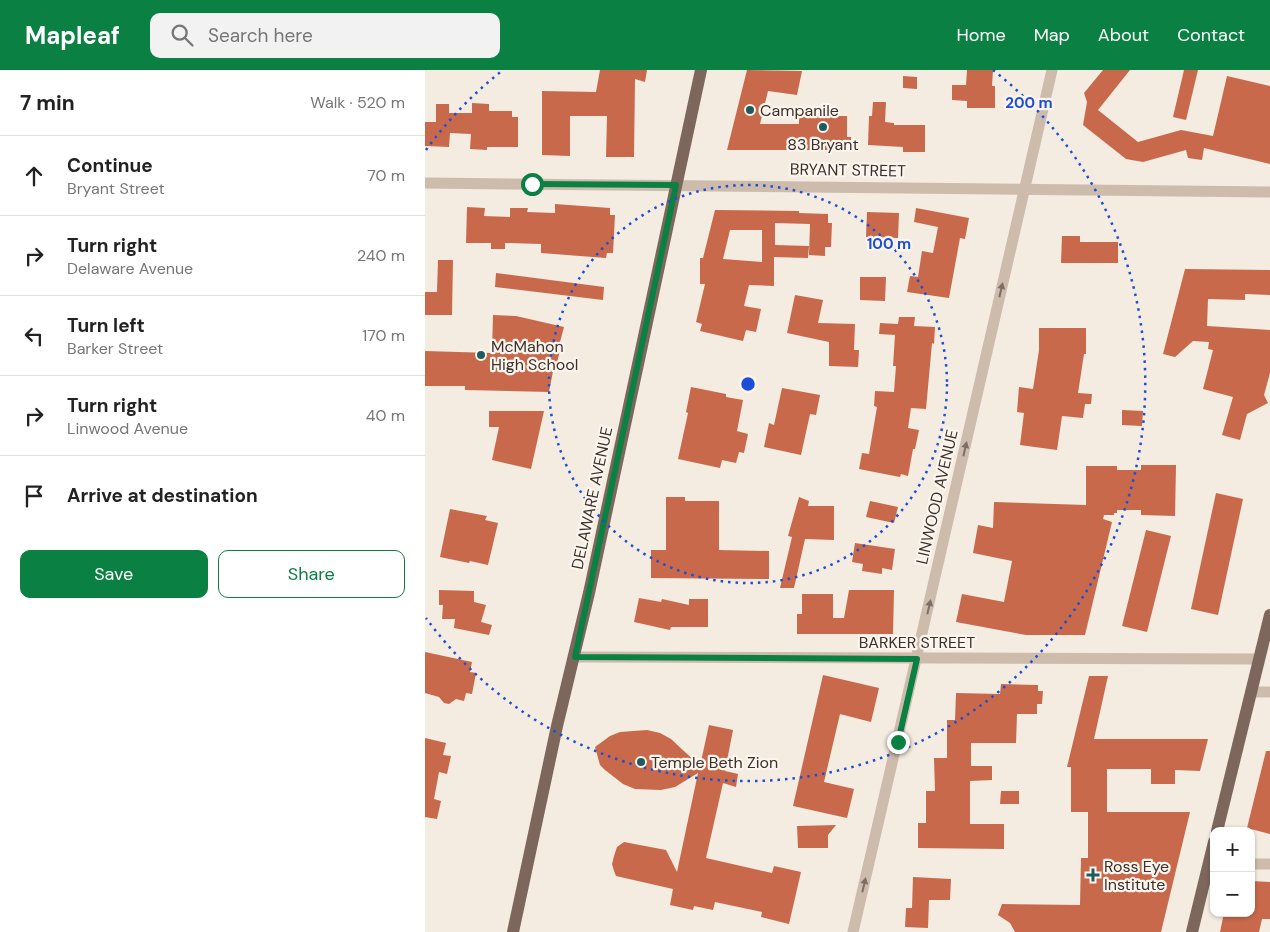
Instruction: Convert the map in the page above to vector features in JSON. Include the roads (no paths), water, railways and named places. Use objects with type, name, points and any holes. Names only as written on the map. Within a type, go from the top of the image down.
[{"type":"main road","name":"DELAWARE AVENUE","points":[[513,932],[557,726],[575,657],[701,70]]},
{"type":"main road","points":[[1218,827],[1270,615]]},
{"type":"main road","points":[[1191,932],[1210,867]]},
{"type":"street","name":"LINWOOD AVENUE","points":[[853,932],[1052,70]]},
{"type":"street","name":"BRYANT STREET","points":[[425,183],[1270,192]]},
{"type":"street","name":"BARKER STREET","points":[[575,657],[1259,659]]},
{"type":"street","points":[[1251,692],[1270,692]]},
{"type":"street","points":[[1255,864],[1270,864]]},
{"type":"place","name":"Campanile","points":[[750,110]]},
{"type":"place","name":"83 Bryant","points":[[823,127]]},
{"type":"place","name":"McMahon High School","points":[[481,355]]},
{"type":"place","name":"Temple Beth Zion","points":[[641,762]]},
{"type":"place","name":"Ross Eye Institute","points":[[1093,875]]}]
